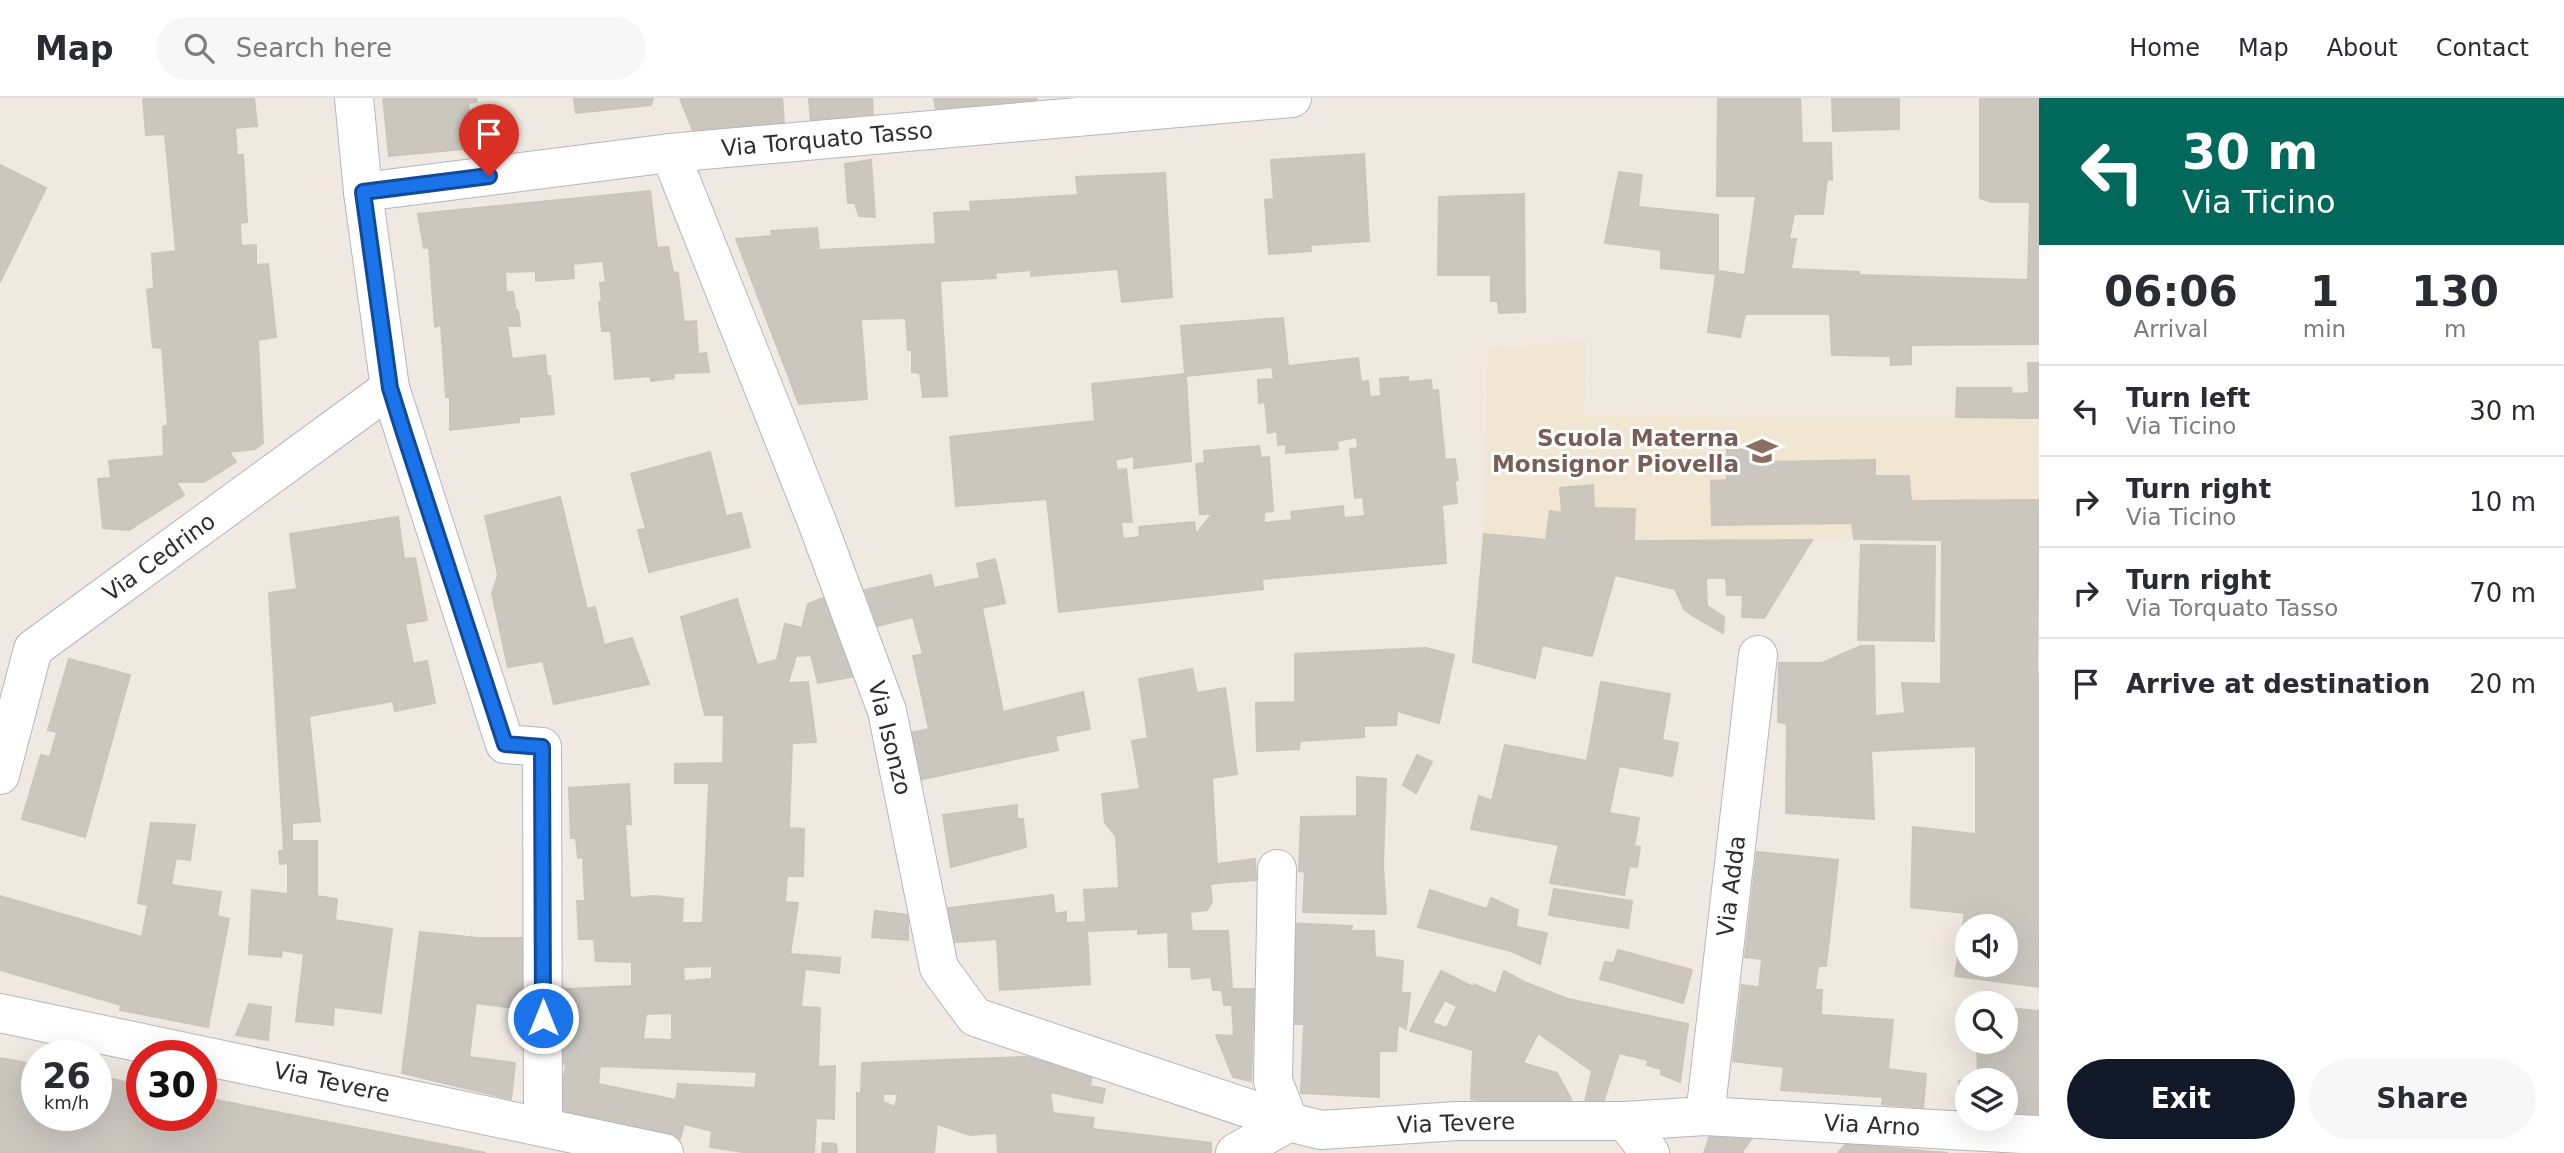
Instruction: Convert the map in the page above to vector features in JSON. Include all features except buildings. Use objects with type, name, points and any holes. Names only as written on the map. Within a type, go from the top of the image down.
[{"type":"street","points":[[354,98],[363,192],[390,388],[505,744],[542,747],[543,1126]]},
{"type":"street","name":"Via Torquato Tasso","points":[[363,192],[670,152],[1292,98]]},
{"type":"street","name":"Via Isonzo","points":[[670,152],[817,522],[887,710],[939,968],[975,1017],[1289,1122]]},
{"type":"street","name":"Via Cedrino","points":[[0,775],[33,649],[390,388]]},
{"type":"street","name":"Via Adda","points":[[1705,1116],[1758,655]]},
{"type":"street","points":[[1235,1153],[1289,1122],[1273,1081],[1277,869]]},
{"type":"street","name":"Via Tevere","points":[[0,1013],[664,1153]]},
{"type":"street","name":"Via Tevere","points":[[1289,1122],[1321,1130],[1457,1121],[1625,1121],[1705,1116]]},
{"type":"street","name":"Via Arno","points":[[1705,1116],[2039,1135]]},
{"type":"street","points":[[1625,1121],[1650,1153]]},
{"type":"shaded area","name":"Scuola Materna Monsignor Piovella","points":[[1586,341],[1584,416],[2039,418],[2039,535],[1634,541],[1635,509],[1594,508],[1593,485],[1561,488],[1562,513],[1550,511],[1546,540],[1484,534],[1488,349]]},
{"type":"place","name":"Scuola Materna Monsignor Piovella","points":[[1762,451]]},
{"type":"route","points":[[489,176],[363,192],[390,388],[404,433],[505,744],[542,747],[543,1018]]}]
